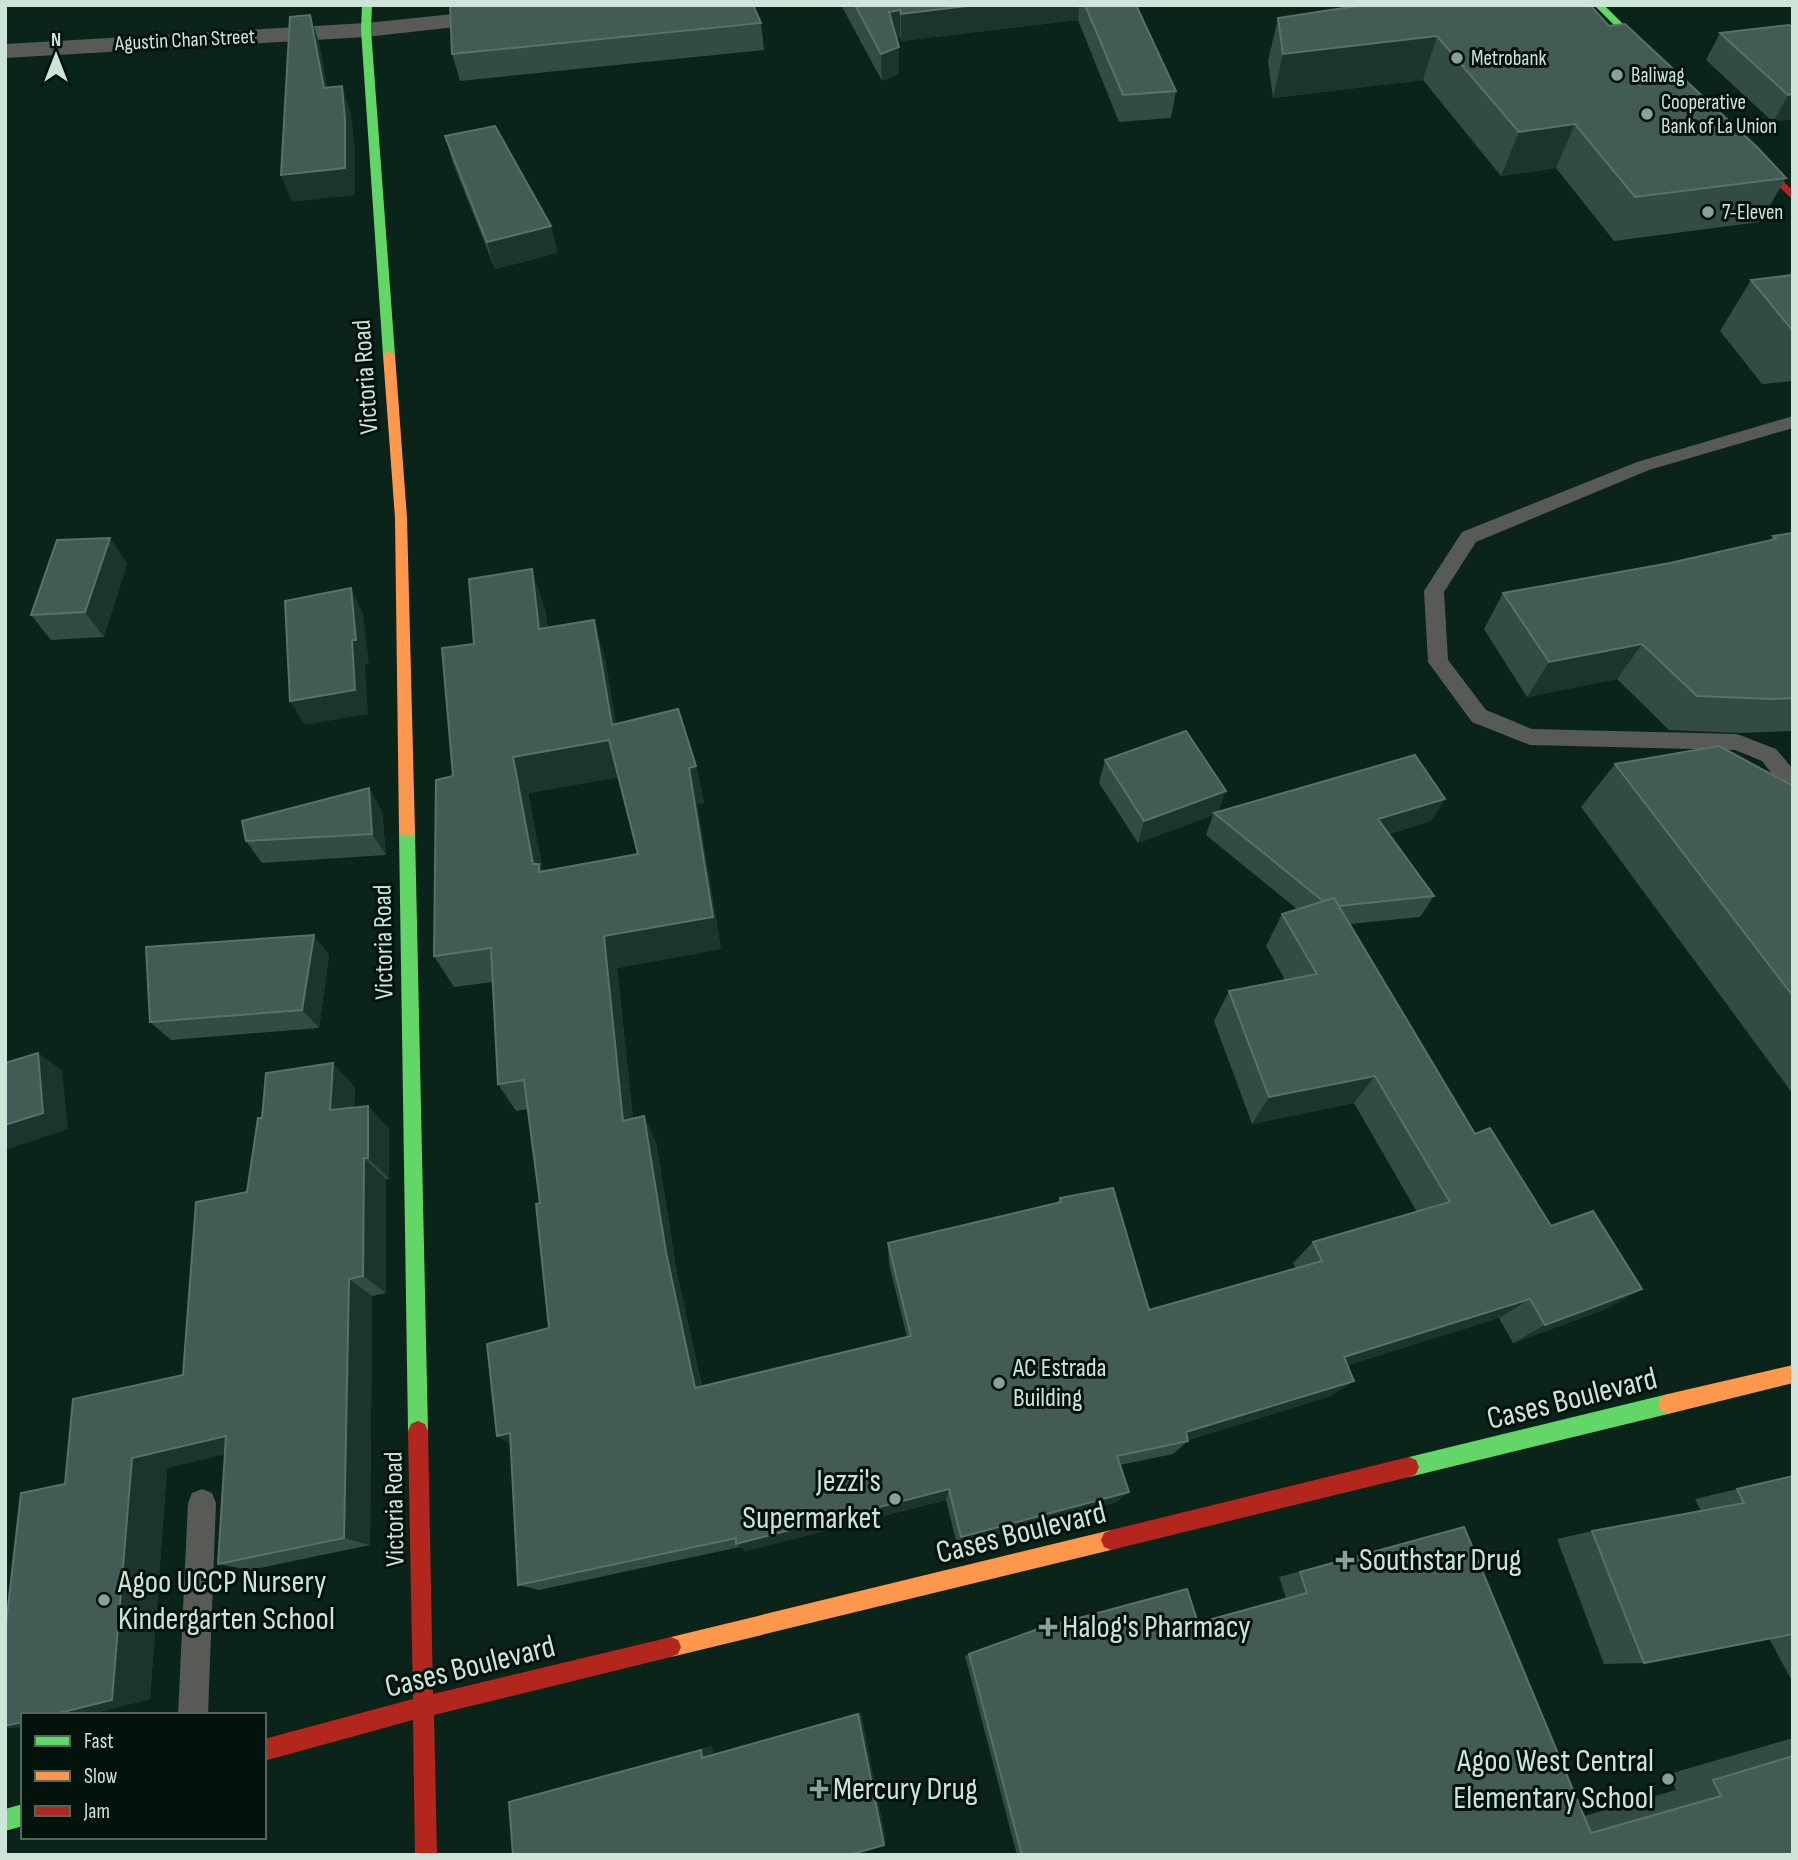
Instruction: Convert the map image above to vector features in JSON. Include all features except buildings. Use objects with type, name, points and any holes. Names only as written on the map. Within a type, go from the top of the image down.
[{"type":"main road","name":"Victoria Road","points":[[367,5],[366,30],[401,518],[426,1855]]},
{"type":"main road","points":[[1598,5],[1663,68]]},
{"type":"main road","points":[[1729,133],[1793,197]]},
{"type":"main road","name":"Cases Boulevard","points":[[266,1749],[423,1707],[1793,1374]]},
{"type":"street","name":"Agustin Chan Street","points":[[5,51],[366,30],[525,14]]},
{"type":"lane","points":[[1793,422],[1643,466],[1469,537],[1434,591],[1438,662],[1479,716],[1530,737],[1737,742],[1769,755],[1793,785]]},
{"type":"lane","points":[[193,1713],[202,1503]]},
{"type":"traffic: fast","points":[[367,5],[366,30],[389,355]]},
{"type":"traffic: fast","points":[[1598,5],[1654,60]]},
{"type":"traffic: fast","points":[[407,832],[418,1431]]},
{"type":"traffic: fast","points":[[1409,1467],[1668,1404]]},
{"type":"traffic: fast","points":[[5,1820],[21,1816]]},
{"type":"traffic: slow","points":[[389,355],[401,518],[407,832]]},
{"type":"traffic: slow","points":[[1668,1404],[1793,1374]]},
{"type":"traffic: slow","points":[[671,1647],[1111,1540]]},
{"type":"traffic: jam","points":[[1745,148],[1793,197]]},
{"type":"traffic: jam","points":[[418,1431],[426,1855]]},
{"type":"traffic: jam","points":[[1111,1540],[1409,1467]]},
{"type":"traffic: jam","points":[[266,1749],[423,1707],[671,1647]]},
{"type":"place","name":"Metrobank","points":[[1457,58]]},
{"type":"place","name":"Baliwag","points":[[1617,75]]},
{"type":"place","name":"Cooperative Bank of La Union","points":[[1647,114]]},
{"type":"place","name":"7-Eleven","points":[[1708,212]]},
{"type":"place","name":"AC Estrada Building","points":[[999,1383]]},
{"type":"place","name":"Jezzi's Supermarket","points":[[895,1499]]},
{"type":"place","name":"Southstar Drug","points":[[1345,1560]]},
{"type":"place","name":"Agoo UCCP Nursery Kindergarten School","points":[[104,1600]]},
{"type":"place","name":"Halog's Pharmacy","points":[[1048,1627]]},
{"type":"place","name":"Agoo West Central Elementary School","points":[[1668,1779]]},
{"type":"place","name":"Mercury Drug","points":[[819,1789]]}]
